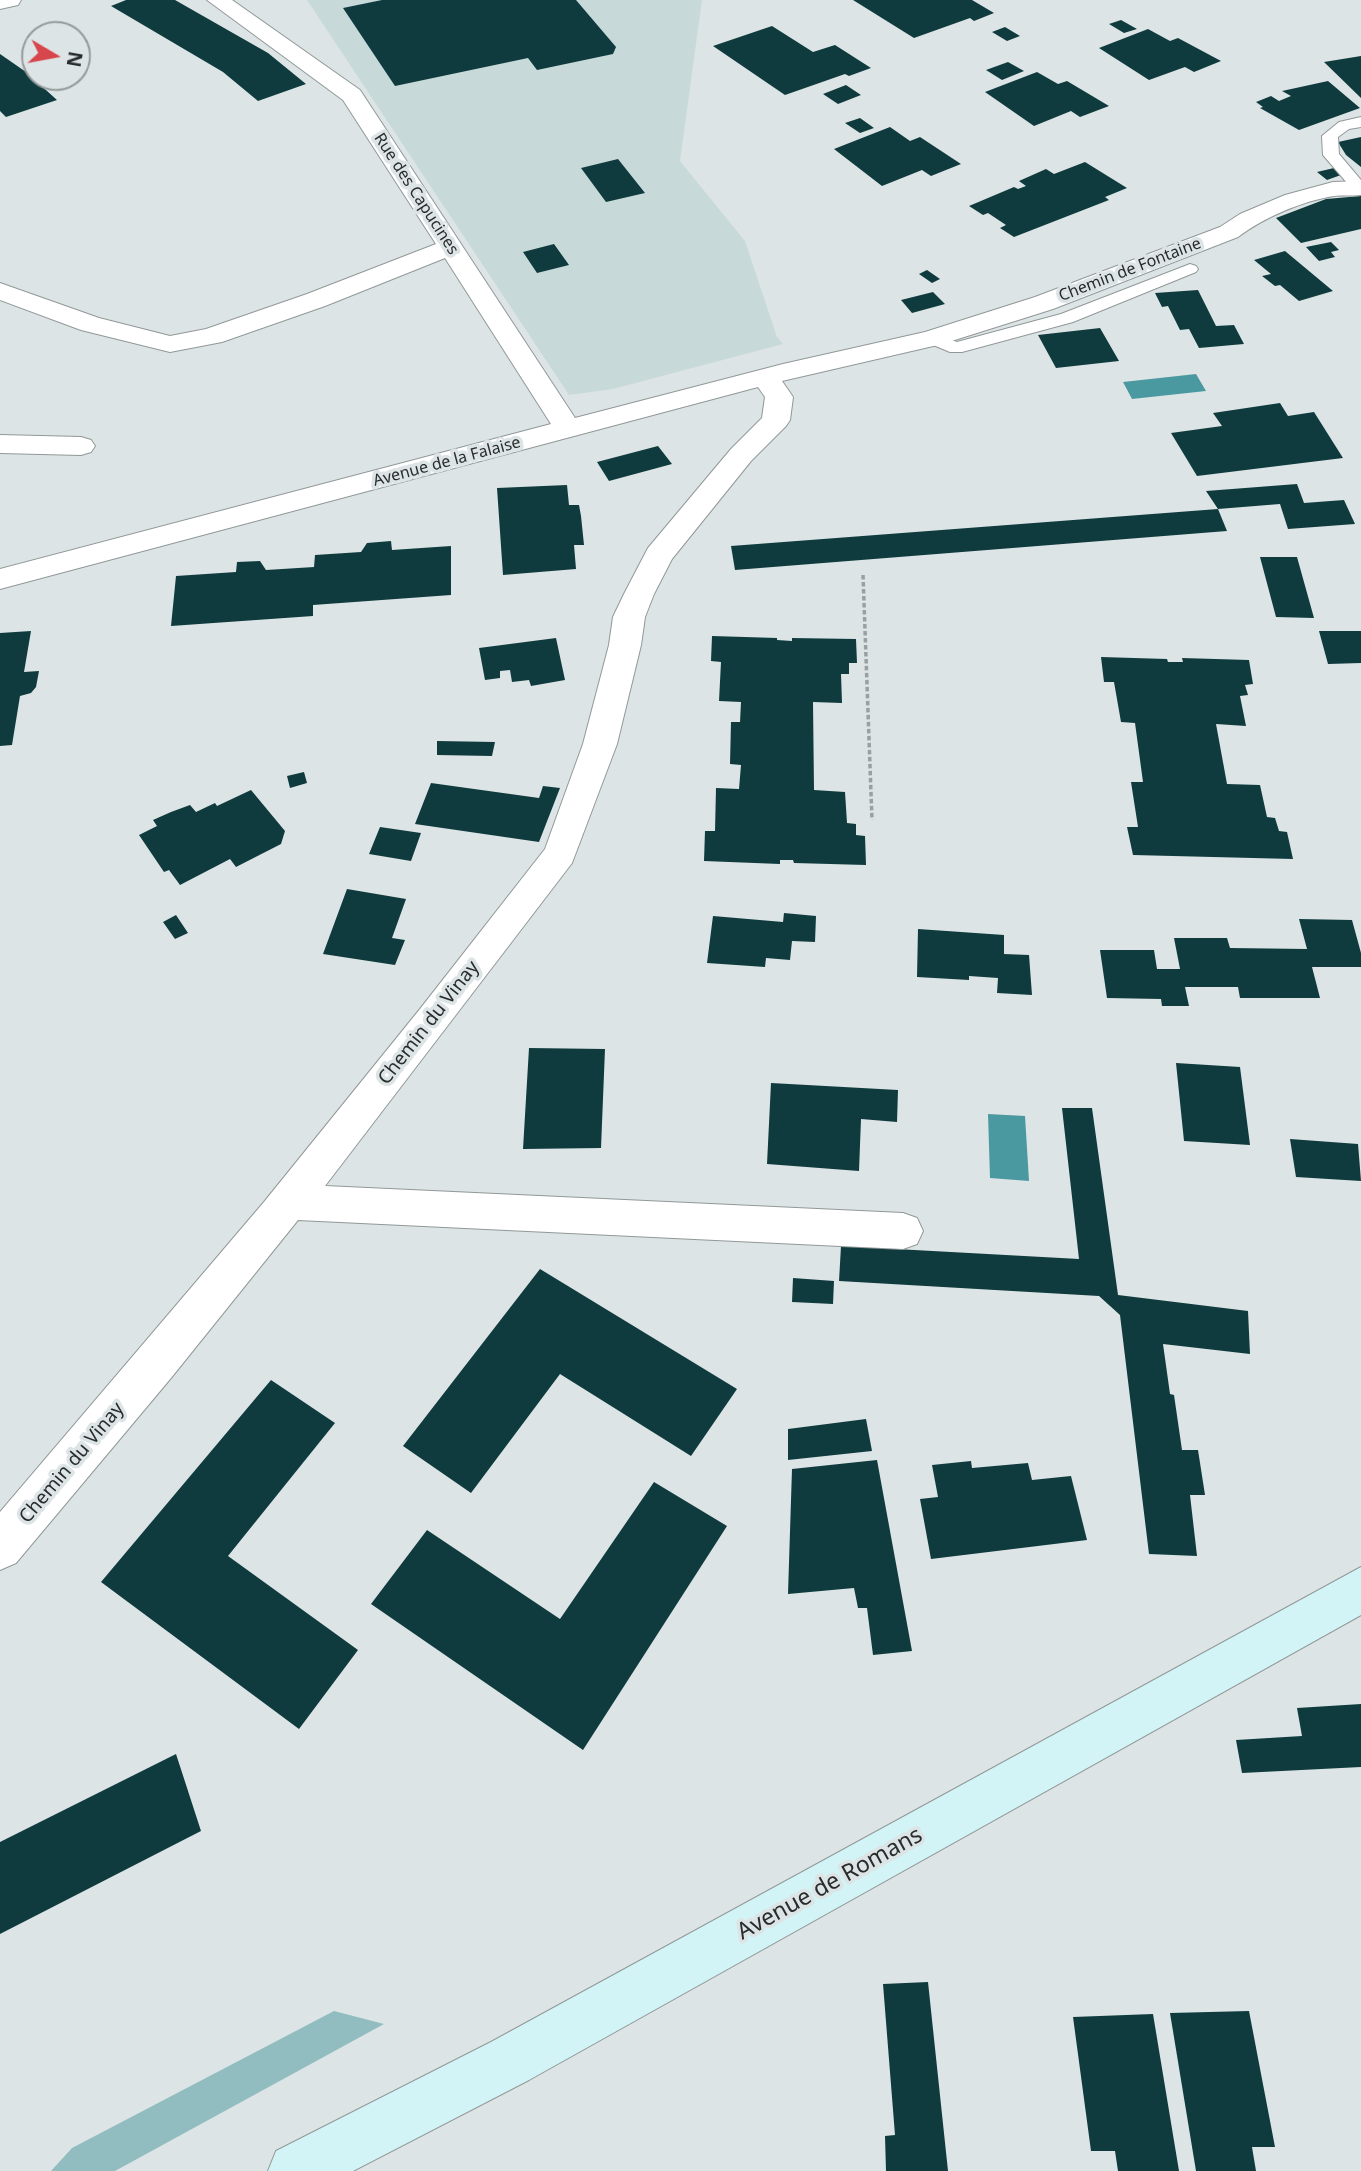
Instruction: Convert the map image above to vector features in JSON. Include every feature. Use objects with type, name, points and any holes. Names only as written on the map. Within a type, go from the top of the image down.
[{"type":"main road","name":"Avenue de Romans","points":[[296,2171],[522,2055],[1361,1590]]},
{"type":"street","points":[[0,2],[10,0]]},
{"type":"street","name":"Rue des Capucines","points":[[218,0],[352,95],[569,430]]},
{"type":"street","name":"Chemin de Fontaine","points":[[895,346],[932,338],[1044,303],[1229,232],[1238,223],[1332,189],[1360,188]]},
{"type":"street","points":[[0,291],[90,324],[170,344],[212,336],[316,300],[450,247]]},
{"type":"street","name":"Avenue de la Falaise","points":[[0,579],[765,377],[895,346]]},
{"type":"street","name":"Chemin du Vinay","points":[[0,1547],[156,1364],[433,1020],[560,855],[600,744],[625,645],[629,617],[659,555],[776,419],[779,397],[765,377]]},
{"type":"street","points":[[732,386],[755,421],[754,442]]},
{"type":"street","points":[[0,444],[81,446]]},
{"type":"street","points":[[287,1202],[903,1231]]},
{"type":"lane","points":[[1360,188],[1331,155],[1330,136],[1344,125],[1361,121]]},
{"type":"lane","points":[[932,338],[956,348],[1067,318],[1190,269]]},
{"type":"path","points":[[863,575],[872,820]]},
{"type":"shaded area","points":[[307,0],[702,0],[680,161],[745,241],[777,337],[783,344],[613,389],[569,395]]},
{"type":"shaded area","points":[[1196,374],[1206,391],[1132,399],[1123,382]]},
{"type":"shaded area","points":[[988,1114],[1025,1116],[1029,1181],[990,1178]]},
{"type":"shaded area","points":[[334,2011],[384,2024],[115,2171],[51,2171],[72,2148]]},
{"type":"building","points":[[126,0],[175,0],[268,53],[306,84],[258,101],[223,72],[111,6]]},
{"type":"building","points":[[382,0],[576,0],[616,47],[613,54],[537,70],[528,58],[395,86],[343,8]]},
{"type":"building","points":[[853,0],[972,0],[994,13],[974,21],[970,18],[914,38]]},
{"type":"building","points":[[1121,20],[1137,29],[1124,33],[1109,24]]},
{"type":"building","points":[[772,26],[813,52],[835,45],[871,68],[785,95],[713,46]]},
{"type":"building","points":[[1005,27],[1020,36],[1007,41],[992,32]]},
{"type":"building","points":[[1148,29],[1170,41],[1178,38],[1221,61],[1194,72],[1185,67],[1149,80],[1099,48]]},
{"type":"building","points":[[0,54],[21,69],[21,91],[47,91],[57,100],[6,117],[0,111]]},
{"type":"building","points":[[1361,56],[1361,98],[1324,62]]},
{"type":"building","points":[[1008,62],[1024,71],[1002,80],[986,70]]},
{"type":"building","points":[[1037,72],[1058,84],[1067,81],[1109,106],[1080,117],[1071,111],[1034,126],[985,92]]},
{"type":"building","points":[[1328,81],[1360,108],[1299,130],[1260,108],[1263,107],[1256,102],[1271,96],[1279,101],[1291,96],[1282,91]]},
{"type":"building","points":[[846,85],[861,95],[838,104],[823,94]]},
{"type":"building","points":[[860,118],[874,128],[860,133],[845,123]]},
{"type":"building","points":[[890,127],[910,141],[920,137],[961,164],[931,176],[922,170],[882,186],[834,149]]},
{"type":"building","points":[[1361,137],[1361,167],[1346,155],[1338,142]]},
{"type":"building","points":[[618,159],[645,193],[606,202],[581,168]]},
{"type":"building","points":[[1085,162],[1127,188],[1105,197],[1109,200],[1014,237],[1000,228],[1006,225],[988,213],[983,215],[969,206],[1014,187],[1018,189],[1026,186],[1019,181],[1046,169],[1054,174]]},
{"type":"building","points":[[1334,168],[1341,175],[1327,180],[1317,172]]},
{"type":"building","points":[[1361,196],[1361,229],[1301,243],[1276,218],[1326,199]]},
{"type":"building","points":[[1331,242],[1339,250],[1331,252],[1335,257],[1319,261],[1306,247]]},
{"type":"building","points":[[554,244],[569,265],[537,273],[523,252]]},
{"type":"building","points":[[1285,251],[1333,291],[1299,301],[1280,285],[1275,286],[1262,276],[1271,274],[1254,260]]},
{"type":"building","points":[[927,270],[940,279],[932,283],[919,274]]},
{"type":"building","points":[[1198,290],[1216,326],[1234,325],[1244,344],[1199,348],[1189,329],[1180,330],[1168,306],[1162,307],[1155,293]]},
{"type":"building","points":[[933,292],[945,304],[912,313],[901,300]]},
{"type":"building","points":[[1100,328],[1119,361],[1056,368],[1038,335]]},
{"type":"building","points":[[1280,403],[1288,416],[1314,412],[1343,458],[1197,476],[1171,433],[1222,426],[1213,413]]},
{"type":"building","points":[[658,446],[672,464],[609,481],[597,462]]},
{"type":"building","points":[[1297,484],[1304,503],[1344,500],[1355,524],[1288,529],[1280,504],[1218,509],[1206,491]]},
{"type":"building","points":[[567,485],[569,505],[579,505],[581,516],[584,545],[574,545],[576,569],[503,575],[497,488]]},
{"type":"building","points":[[1218,509],[1227,531],[735,570],[731,546]]},
{"type":"building","points":[[391,541],[392,550],[451,546],[451,595],[313,605],[313,616],[171,626],[176,576],[236,572],[237,562],[260,561],[266,570],[314,567],[315,555],[361,552],[367,543]]},
{"type":"building","points":[[1260,557],[1297,557],[1314,618],[1276,617]]},
{"type":"building","points":[[31,631],[24,672],[39,671],[36,687],[31,693],[20,696],[12,745],[0,746],[0,633]]},
{"type":"building","points":[[1319,631],[1361,631],[1361,663],[1328,664]]},
{"type":"building","points":[[712,636],[792,641],[792,638],[856,639],[857,663],[849,663],[849,674],[841,674],[842,703],[813,702],[814,790],[845,792],[847,823],[856,824],[856,835],[865,836],[866,865],[794,863],[793,860],[780,860],[780,864],[704,861],[705,831],[715,831],[716,788],[739,789],[741,765],[730,764],[731,722],[740,722],[741,702],[719,701],[721,662],[711,661]]},
{"type":"building","points":[[556,638],[565,680],[531,686],[529,680],[512,682],[510,670],[500,671],[500,678],[485,680],[479,648]]},
{"type":"building","points":[[1101,657],[1167,659],[1168,662],[1183,662],[1182,658],[1249,660],[1253,684],[1245,685],[1248,695],[1240,696],[1246,726],[1216,724],[1227,784],[1260,785],[1267,817],[1275,818],[1279,831],[1287,832],[1293,859],[1133,855],[1127,827],[1138,827],[1131,782],[1143,782],[1135,723],[1121,722],[1114,682],[1104,682]]},
{"type":"building","points":[[437,741],[495,742],[492,756],[437,755]]},
{"type":"building","points":[[304,772],[307,783],[290,788],[287,776]]},
{"type":"building","points":[[431,783],[539,798],[543,786],[560,788],[539,842],[415,824]]},
{"type":"building","points":[[251,790],[285,831],[281,844],[236,867],[230,859],[180,885],[169,870],[164,872],[139,835],[157,826],[153,820],[171,812],[190,805],[196,812],[215,803],[217,806]]},
{"type":"building","points":[[380,827],[421,833],[411,861],[369,854]]},
{"type":"building","points":[[347,889],[406,899],[392,938],[405,940],[395,965],[323,954]]},
{"type":"building","points":[[784,913],[816,916],[815,942],[792,941],[790,960],[766,958],[765,967],[707,963],[713,916],[783,922]]},
{"type":"building","points":[[176,915],[188,933],[175,939],[163,922]]},
{"type":"building","points":[[1299,919],[1352,920],[1361,953],[1361,967],[1312,967],[1320,998],[1240,998],[1238,987],[1185,987],[1189,1006],[1162,1006],[1161,999],[1107,998],[1100,950],[1154,950],[1157,969],[1180,969],[1174,938],[1227,938],[1230,948],[1307,949]]},
{"type":"building","points":[[918,929],[1004,935],[1004,954],[1029,955],[1032,995],[997,993],[998,978],[969,976],[969,980],[917,977]]},
{"type":"building","points":[[529,1048],[605,1049],[601,1148],[523,1149]]},
{"type":"building","points":[[1176,1063],[1240,1067],[1250,1145],[1184,1141]]},
{"type":"building","points":[[771,1083],[898,1090],[897,1122],[861,1119],[859,1171],[767,1164]]},
{"type":"building","points":[[1062,1108],[1092,1108],[1118,1295],[1248,1311],[1250,1354],[1163,1344],[1182,1450],[1198,1450],[1205,1495],[1190,1495],[1197,1556],[1149,1554],[1120,1315],[1099,1296],[839,1281],[841,1246],[1079,1259]]},
{"type":"building","points":[[1290,1139],[1358,1144],[1361,1181],[1296,1177]]},
{"type":"building","points":[[540,1269],[737,1389],[691,1456],[560,1374],[471,1493],[403,1446]]},
{"type":"building","points":[[793,1278],[834,1281],[833,1304],[792,1302]]},
{"type":"building","points":[[271,1380],[335,1423],[228,1556],[358,1650],[299,1729],[101,1582]]},
{"type":"building","points":[[866,1419],[872,1451],[788,1460],[788,1429]]},
{"type":"building","points":[[877,1460],[912,1651],[873,1655],[867,1608],[858,1608],[854,1588],[788,1594],[792,1469]]},
{"type":"building","points":[[971,1461],[972,1468],[1028,1463],[1032,1480],[1071,1476],[1087,1540],[931,1559],[920,1499],[938,1497],[932,1465]]},
{"type":"building","points":[[654,1482],[727,1526],[583,1750],[371,1604],[427,1530],[560,1619]]},
{"type":"building","points":[[1361,1704],[1361,1767],[1242,1773],[1236,1740],[1302,1736],[1297,1708]]},
{"type":"building","points":[[176,1754],[201,1831],[0,1934],[0,1842]]},
{"type":"building","points":[[928,1982],[948,2171],[886,2171],[885,2136],[895,2135],[883,1984]]},
{"type":"building","points":[[1249,2011],[1275,2147],[1252,2147],[1256,2171],[1196,2171],[1170,2013]]},
{"type":"building","points":[[1153,2014],[1179,2171],[1118,2171],[1115,2151],[1091,2151],[1073,2017]]}]
